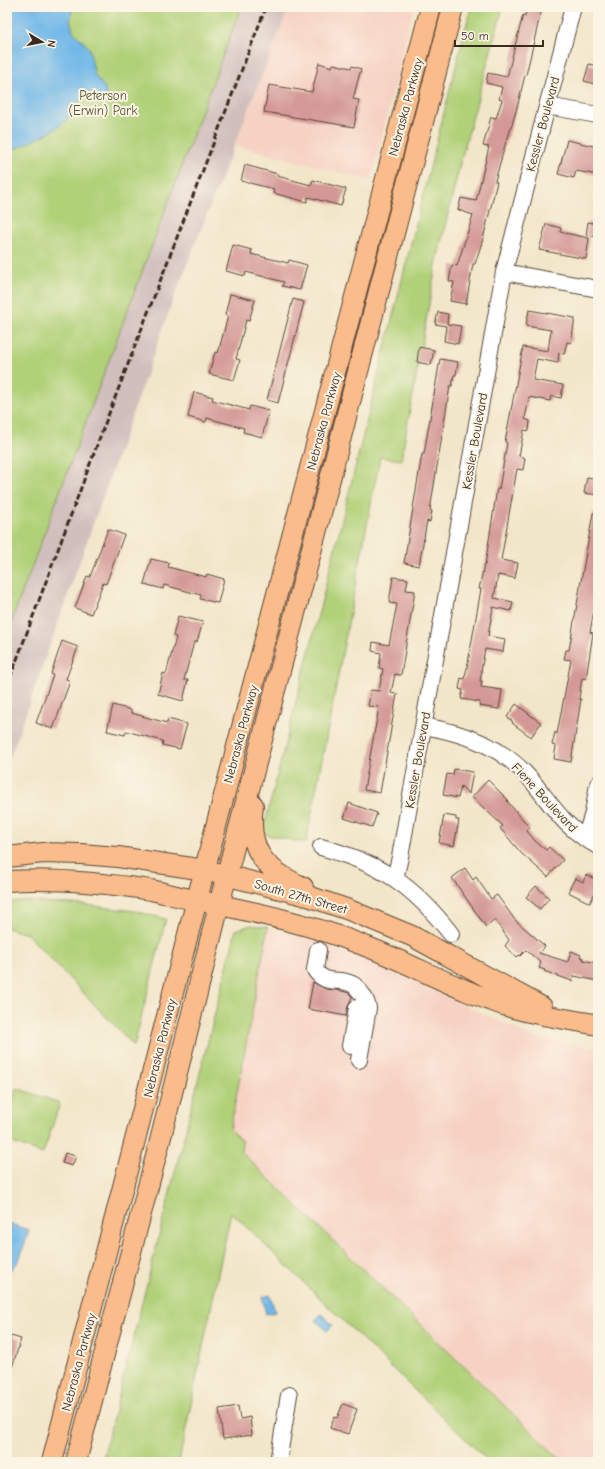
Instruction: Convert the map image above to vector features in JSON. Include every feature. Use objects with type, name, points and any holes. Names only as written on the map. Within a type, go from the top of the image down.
[{"type":"main road","name":"Nebraska Parkway","points":[[52,1462],[197,900],[431,7]]},
{"type":"main road","name":"Nebraska Parkway","points":[[76,1462],[163,1130],[219,905],[453,7]]},
{"type":"main road","points":[[275,690],[254,800],[252,825],[253,838],[268,866],[276,873],[339,906]]},
{"type":"main road","name":"South 27th Street","points":[[7,857],[43,854],[81,854],[118,857],[205,870],[308,896],[339,906],[412,936],[534,1004],[572,1020]]},
{"type":"main road","name":"South 27th Street","points":[[7,881],[52,881],[113,885],[152,891],[282,918],[321,930],[370,948],[438,979],[510,1007],[534,1014],[598,1024]]},
{"type":"main road","points":[[438,979],[452,971],[463,970],[477,972]]},
{"type":"street","name":"Kessler Boulevard","points":[[395,879],[424,726],[504,272],[573,7]]},
{"type":"street","points":[[546,106],[598,115]]},
{"type":"street","points":[[504,272],[598,289]]},
{"type":"street","name":"Fiene Boulevard","points":[[424,726],[465,735],[488,745],[501,753],[513,762],[532,781],[560,818],[569,827],[592,843]]},
{"type":"street","points":[[592,843],[593,813],[598,784]]},
{"type":"street","points":[[321,847],[357,858],[395,879],[423,901],[451,934]]},
{"type":"street","points":[[318,950],[315,970],[319,977],[327,980],[352,984],[367,1001],[368,1008],[359,1060]]},
{"type":"street","points":[[350,1046],[358,999],[356,987]]},
{"type":"street","points":[[278,1462],[289,1395]]},
{"type":"shaded area","points":[[241,7],[289,7],[173,300],[7,766],[7,633]]},
{"type":"shaded area","points":[[289,7],[414,7],[371,181],[234,145]]},
{"type":"shaded area","points":[[268,927],[285,931],[357,955],[533,1037],[598,1048],[598,1462],[563,1462],[241,1152],[242,1141],[230,1130]]},
{"type":"green space","name":"Peterson (Erwin) Park","points":[[7,7],[241,7],[7,633]]},
{"type":"green space","points":[[471,7],[503,7],[461,160],[437,260],[401,460],[380,457],[306,843],[262,834],[315,627]]},
{"type":"green space","points":[[25,901],[85,905],[135,911],[166,919],[134,1046],[27,934],[7,928],[7,902]]},
{"type":"green space","points":[[251,925],[268,927],[230,1130],[242,1141],[241,1152],[563,1462],[489,1462],[231,1212],[179,1462],[102,1462],[236,930]]},
{"type":"green space","points":[[16,1088],[60,1103],[43,1154],[7,1141],[7,1116]]},
{"type":"water","points":[[7,7],[73,7],[70,20],[73,31],[89,48],[95,76],[105,88],[107,100],[86,92],[81,97],[76,108],[60,126],[44,136],[10,151],[7,154]]},
{"type":"water","points":[[7,1223],[29,1230],[19,1261],[7,1274]]},
{"type":"water","points":[[270,1295],[275,1312],[266,1314],[262,1297]]},
{"type":"water","points":[[321,1314],[333,1325],[327,1331],[315,1320]]},
{"type":"building","points":[[527,7],[542,7],[526,75],[495,181],[497,182],[483,239],[475,264],[473,264],[466,304],[450,301],[454,282],[449,281],[452,265],[457,266],[473,215],[458,210],[461,198],[476,201],[489,147],[483,146],[491,117],[496,118],[502,100],[499,99],[502,87],[486,83],[488,73],[507,77],[523,15],[525,16]]},
{"type":"building","points":[[319,63],[332,67],[333,64],[351,68],[352,66],[361,69],[353,99],[359,100],[354,127],[264,112],[269,85],[312,92]]},
{"type":"building","points":[[589,64],[598,66],[598,85],[584,81]]},
{"type":"building","points":[[567,140],[598,147],[598,175],[576,171],[574,178],[558,174]]},
{"type":"building","points":[[245,165],[278,174],[277,176],[311,185],[313,180],[346,189],[341,206],[308,197],[307,202],[273,193],[274,189],[241,181]]},
{"type":"building","points":[[588,222],[598,224],[598,237],[586,235]]},
{"type":"building","points":[[546,224],[561,228],[560,232],[589,238],[586,259],[539,250]]},
{"type":"building","points":[[233,245],[252,250],[251,254],[288,263],[289,260],[307,265],[300,290],[282,286],[284,282],[246,272],[245,276],[226,271]]},
{"type":"building","points":[[230,294],[255,300],[249,321],[246,320],[236,359],[240,360],[234,380],[209,374],[215,352],[218,353],[228,316],[225,315]]},
{"type":"building","points":[[293,299],[304,302],[278,403],[267,400]]},
{"type":"building","points":[[529,310],[575,318],[571,343],[567,342],[564,354],[559,353],[558,363],[537,359],[533,380],[563,385],[561,398],[551,396],[550,401],[529,397],[525,419],[530,421],[529,431],[524,430],[519,456],[525,458],[523,470],[517,469],[501,560],[518,563],[515,578],[498,575],[494,598],[513,602],[511,611],[493,607],[488,636],[505,639],[503,652],[485,649],[480,681],[482,681],[481,687],[502,690],[499,709],[479,706],[480,702],[461,699],[463,690],[459,689],[461,678],[464,679],[467,668],[481,589],[479,589],[485,565],[497,489],[499,489],[507,443],[505,442],[523,347],[548,351],[551,330],[526,326]]},
{"type":"building","points":[[438,312],[448,314],[447,324],[461,326],[458,344],[444,341],[446,326],[435,324]]},
{"type":"building","points":[[419,347],[434,350],[431,365],[417,362]]},
{"type":"building","points":[[440,359],[458,362],[456,375],[454,375],[452,386],[450,386],[430,510],[432,511],[430,522],[427,521],[419,566],[404,563],[422,454],[424,454]]},
{"type":"building","points":[[194,392],[213,397],[212,400],[249,410],[250,406],[269,411],[262,437],[243,432],[244,428],[207,418],[206,422],[188,417]]},
{"type":"building","points":[[587,477],[598,479],[598,495],[584,493]]},
{"type":"building","points":[[593,513],[598,514],[598,610],[594,610],[590,632],[593,633],[586,679],[582,678],[579,699],[581,699],[571,762],[554,759],[556,746],[552,745],[555,732],[557,734],[571,660],[564,659],[566,650],[569,650]]},
{"type":"building","points":[[108,529],[124,535],[106,584],[103,583],[91,614],[75,608],[87,576],[90,577]]},
{"type":"building","points":[[151,559],[169,563],[168,567],[206,577],[207,574],[224,579],[218,603],[200,599],[201,595],[164,585],[163,589],[144,584]]},
{"type":"building","points":[[393,577],[408,579],[406,590],[415,591],[401,675],[395,674],[391,693],[397,694],[380,793],[364,790],[379,707],[368,706],[371,690],[379,691],[383,669],[379,668],[381,653],[372,651],[373,642],[389,645],[397,604],[389,603]]},
{"type":"building","points":[[178,616],[203,622],[197,642],[194,642],[184,680],[188,680],[183,701],[158,694],[163,673],[166,674],[176,637],[173,636]]},
{"type":"building","points":[[62,641],[78,647],[66,679],[70,681],[53,729],[36,723],[53,675],[51,674]]},
{"type":"building","points":[[516,704],[541,723],[531,737],[512,723],[513,722],[507,717]]},
{"type":"building","points":[[113,705],[131,710],[131,713],[167,723],[168,719],[187,724],[180,749],[162,745],[163,741],[126,731],[125,735],[107,731]]},
{"type":"building","points":[[454,769],[473,772],[469,794],[461,786],[458,798],[443,795],[447,774],[453,775]]},
{"type":"building","points":[[488,780],[508,800],[507,801],[530,828],[527,831],[535,841],[546,850],[549,847],[563,860],[548,877],[521,853],[500,828],[503,826],[472,797]]},
{"type":"building","points":[[349,803],[377,813],[372,827],[344,818]]},
{"type":"building","points":[[444,815],[456,817],[456,820],[459,820],[454,846],[439,843]]},
{"type":"building","points":[[465,868],[473,880],[476,877],[491,899],[497,895],[515,920],[545,946],[539,953],[568,962],[571,951],[581,955],[580,957],[583,958],[583,960],[598,963],[598,981],[574,976],[572,981],[544,971],[545,970],[539,968],[541,963],[526,950],[517,957],[505,946],[509,940],[495,920],[486,927],[452,878]]},
{"type":"building","points":[[586,875],[598,880],[598,886],[590,903],[568,892],[575,878],[583,882]]},
{"type":"building","points":[[536,886],[549,898],[540,909],[526,897]]},
{"type":"building","points":[[313,982],[325,989],[349,993],[352,997],[346,1016],[308,1009]]},
{"type":"building","points":[[65,1153],[76,1156],[72,1166],[62,1163]]},
{"type":"building","points":[[11,1336],[21,1339],[9,1377],[7,1376],[7,1349]]},
{"type":"building","points":[[343,1404],[357,1409],[348,1434],[330,1428],[334,1417],[337,1418]]},
{"type":"building","points":[[238,1406],[240,1419],[250,1417],[252,1435],[223,1439],[219,1409]]},
{"type":"railway","points":[[7,686],[106,421],[266,7]]}]
